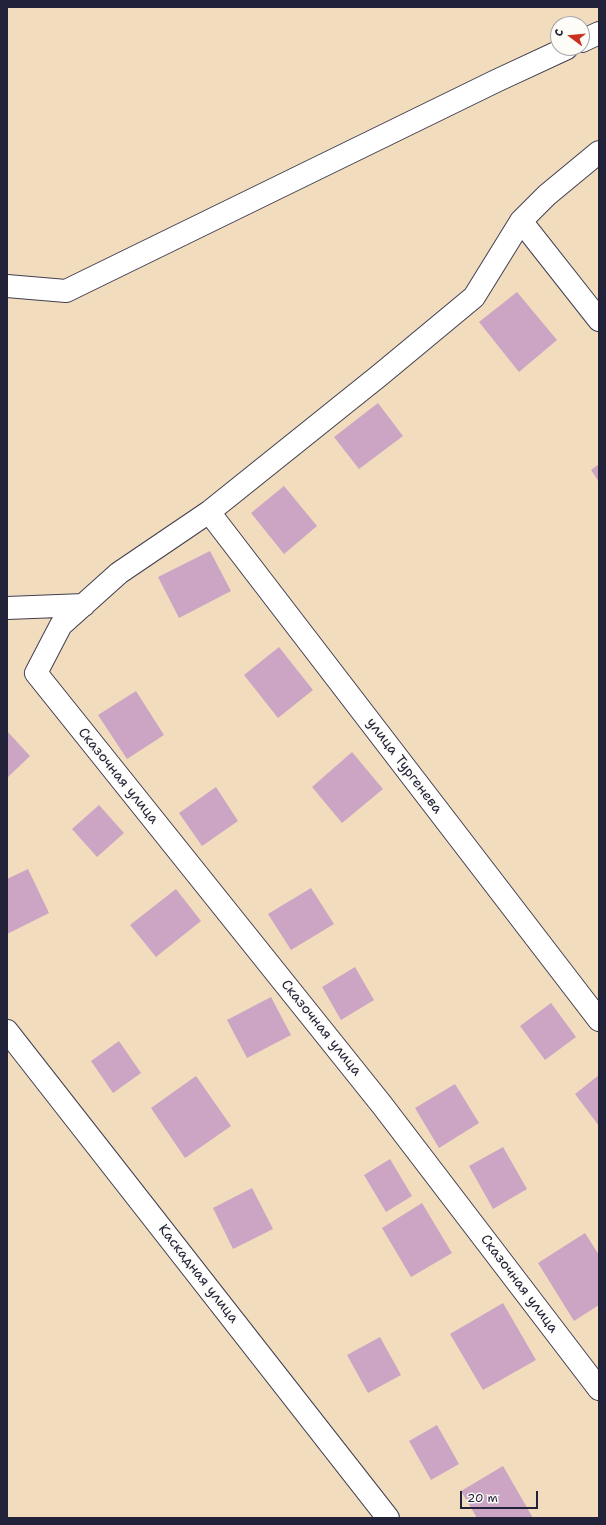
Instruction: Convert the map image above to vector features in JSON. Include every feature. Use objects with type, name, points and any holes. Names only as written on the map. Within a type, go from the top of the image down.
[{"type":"street","points":[[7,286],[66,291],[550,56]]},
{"type":"street","points":[[7,608],[84,605],[119,573],[209,512],[380,375],[474,296],[521,221],[548,195],[599,152]]},
{"type":"street","points":[[521,221],[599,320]]},
{"type":"street","name":"улица Тургенева","points":[[209,512],[599,1020]]},
{"type":"street","name":"Сказочная улица","points":[[84,605],[61,625],[36,673],[382,1105],[599,1389]]},
{"type":"street","name":"Каскадная улица","points":[[7,1031],[388,1518]]},
{"type":"building","points":[[517,292],[557,340],[519,372],[479,322]]},
{"type":"building","points":[[378,403],[403,436],[359,469],[334,437]]},
{"type":"building","points":[[599,464],[599,482],[591,470]]},
{"type":"building","points":[[284,486],[317,526],[284,554],[251,513]]},
{"type":"building","points":[[210,551],[231,591],[179,618],[158,577]]},
{"type":"building","points":[[279,647],[313,690],[278,718],[244,675]]},
{"type":"building","points":[[136,691],[164,735],[127,759],[98,715]]},
{"type":"building","points":[[7,731],[30,756],[7,778]]},
{"type":"building","points":[[352,752],[383,789],[342,823],[312,787]]},
{"type":"building","points":[[216,787],[238,821],[202,846],[179,813]]},
{"type":"building","points":[[99,805],[124,833],[97,857],[72,829]]},
{"type":"building","points":[[28,869],[49,913],[7,934],[7,879]]},
{"type":"building","points":[[311,888],[334,924],[291,950],[268,914]]},
{"type":"building","points":[[176,889],[201,921],[156,957],[130,925]]},
{"type":"building","points":[[355,967],[374,1000],[341,1020],[322,987]]},
{"type":"building","points":[[271,997],[291,1035],[247,1058],[227,1020]]},
{"type":"building","points":[[551,1003],[576,1037],[545,1060],[520,1026]]},
{"type":"building","points":[[119,1041],[141,1073],[113,1093],[91,1061]]},
{"type":"building","points":[[599,1075],[599,1126],[575,1094]]},
{"type":"building","points":[[196,1076],[231,1126],[185,1158],[151,1108]]},
{"type":"building","points":[[455,1084],[479,1123],[439,1148],[415,1108]]},
{"type":"building","points":[[503,1147],[527,1189],[493,1209],[469,1166]]},
{"type":"building","points":[[390,1159],[412,1196],[386,1212],[364,1175]]},
{"type":"building","points":[[252,1188],[273,1229],[233,1249],[213,1208]]},
{"type":"building","points":[[422,1203],[452,1253],[411,1277],[382,1228]]},
{"type":"building","points":[[585,1233],[599,1255],[599,1305],[574,1321],[538,1263]]},
{"type":"building","points":[[503,1303],[536,1360],[483,1390],[450,1334]]},
{"type":"building","points":[[380,1337],[401,1375],[368,1393],[347,1355]]},
{"type":"building","points":[[437,1425],[459,1464],[431,1480],[409,1441]]},
{"type":"building","points":[[503,1466],[533,1518],[477,1518],[461,1491]]}]
